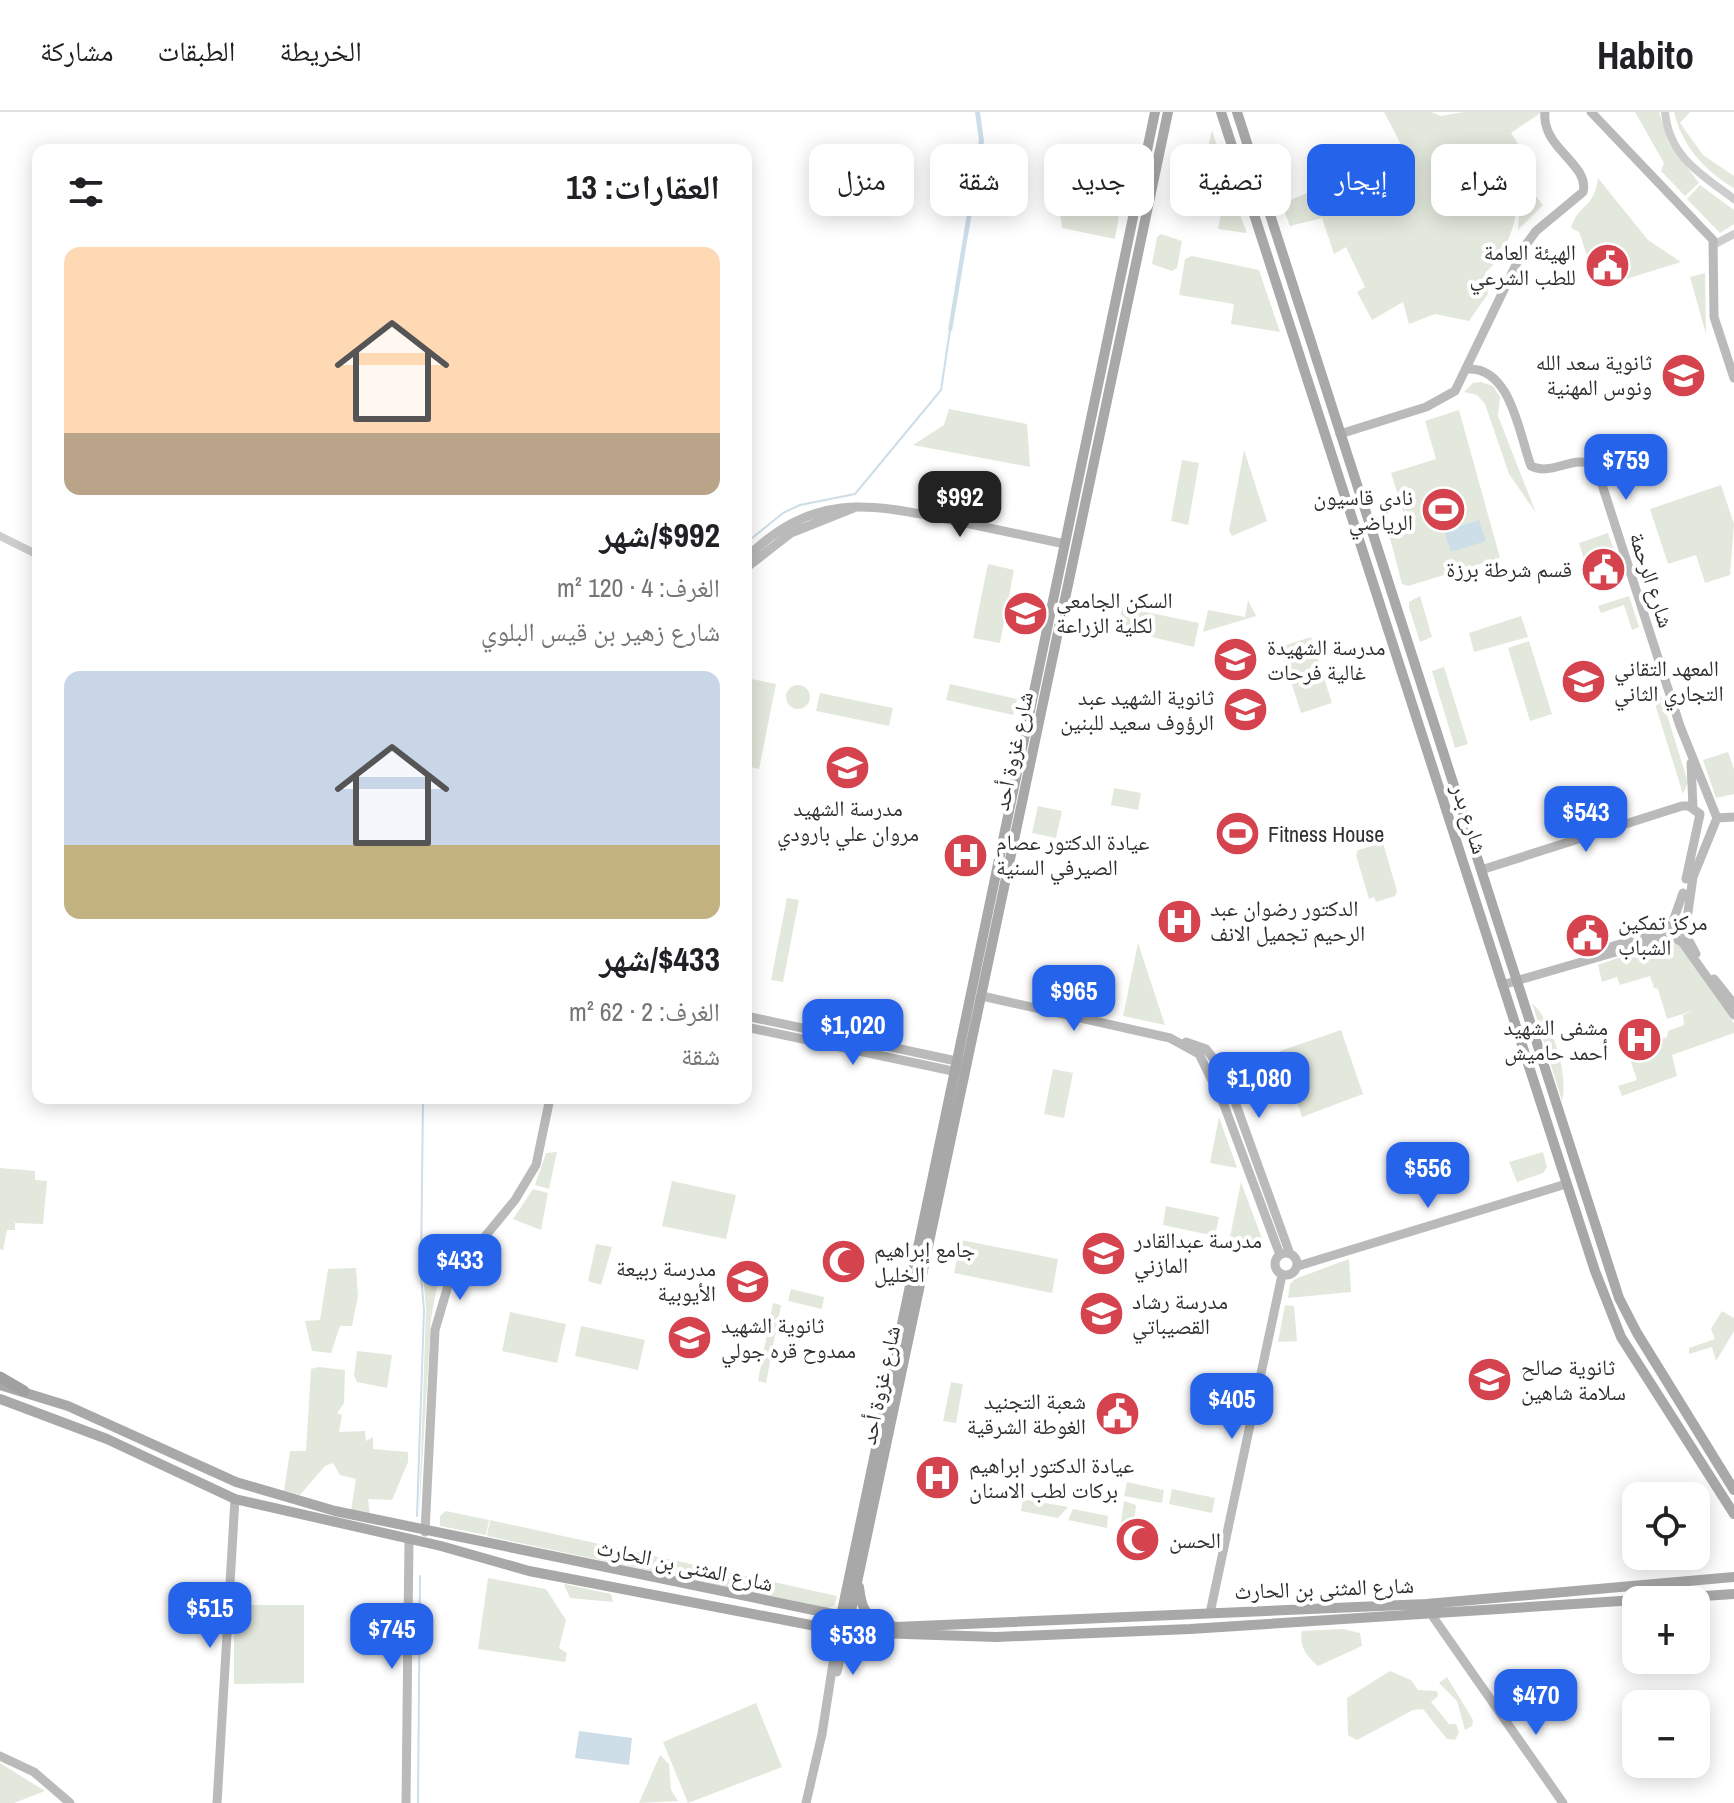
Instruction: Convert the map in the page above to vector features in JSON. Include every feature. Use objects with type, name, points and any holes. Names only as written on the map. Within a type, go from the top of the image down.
[{"type":"highway","points":[[0,1377],[24,1391]]},
{"type":"main road","name":"شارع غزوة أحد","points":[[842,1632],[955,1066],[1155,112]]},
{"type":"main road","name":"شارع غزوة أحد","points":[[845,1618],[859,1573],[1168,112]]},
{"type":"main road","name":"شارع بدر","points":[[1221,112],[1566,1184],[1621,1337],[1734,1514]]},
{"type":"main road","name":"شارع بدر","points":[[1237,112],[1481,870],[1522,978],[1619,1298],[1637,1333],[1734,1490]]},
{"type":"main road","points":[[1327,439],[1444,399],[1455,391],[1502,286],[1525,246],[1536,231],[1584,188],[1582,175],[1549,137],[1545,112]]},
{"type":"main road","points":[[1591,112],[1715,244],[1713,309],[1734,378]]},
{"type":"main road","name":"شارع الرحمة","points":[[1467,369],[1482,370],[1499,381],[1531,466],[1541,469],[1584,460],[1596,466],[1690,754],[1714,814]]},
{"type":"main road","points":[[752,553],[789,525],[815,513],[877,505],[1065,544]]},
{"type":"main road","points":[[752,563],[791,533],[856,507]]},
{"type":"main road","name":"شارع الرحمة","points":[[1676,934],[1697,814],[1690,754]]},
{"type":"main road","points":[[1481,870],[1682,806],[1697,814],[1734,817]]},
{"type":"main road","points":[[1697,814],[1702,826],[1711,828]]},
{"type":"main road","points":[[1676,934],[1714,814]]},
{"type":"main road","points":[[1502,985],[1676,934]]},
{"type":"main road","points":[[1676,934],[1734,1004]]},
{"type":"main road","points":[[1676,934],[1734,1015]]},
{"type":"main road","points":[[982,996],[1206,1049],[1225,1074],[1285,1254],[1298,1266]]},
{"type":"main road","points":[[752,1017],[967,1069]]},
{"type":"main road","points":[[752,1028],[955,1066]]},
{"type":"main road","points":[[425,1532],[435,1330],[450,1279],[515,1200],[536,1165],[549,1104]]},
{"type":"main road","points":[[1282,1275],[1292,1274],[1298,1266],[1566,1184]]},
{"type":"main road","points":[[1210,1613],[1282,1275],[1275,1264],[1285,1254]]},
{"type":"main road","name":"شارع المثنى بن الحارث","points":[[0,1385],[68,1406],[236,1482],[425,1532],[896,1627],[1529,1597],[1731,1576]]},
{"type":"main road","name":"شارع المثنى بن الحارث","points":[[0,1399],[107,1439],[235,1499],[409,1539],[529,1571],[842,1632],[996,1637],[1622,1601]]},
{"type":"main road","points":[[217,1803],[235,1499]]},
{"type":"main road","points":[[406,1803],[409,1539]]},
{"type":"main road","points":[[859,1573],[861,1605],[866,1613],[896,1627]]},
{"type":"main road","points":[[1710,1596],[1734,1594]]},
{"type":"main road","points":[[1431,1614],[1563,1803]]},
{"type":"main road","points":[[806,1803],[842,1632]]},
{"type":"main road","points":[[0,1756],[34,1772],[70,1803]]},
{"type":"street","points":[[1665,112],[1673,141],[1696,173],[1734,199]]},
{"type":"street","points":[[1715,244],[1734,234]]},
{"type":"street","points":[[0,536],[32,552]]},
{"type":"shaded area","points":[[1384,112],[1431,112],[1441,116],[1464,112],[1542,112],[1511,133],[1518,144],[1431,144],[1431,216],[1515,216],[1504,248],[1485,273],[1488,294],[1469,321],[1435,314],[1409,324],[1403,302],[1372,320],[1357,292],[1365,287],[1346,247],[1334,254],[1322,218],[1290,226],[1286,216],[1291,216],[1291,200],[1307,193],[1307,216],[1415,216],[1415,144],[1401,144]]},
{"type":"shaded area","points":[[1635,112],[1659,112],[1669,143],[1699,183],[1685,196],[1661,171],[1664,163]]},
{"type":"shaded area","points":[[1674,112],[1690,112],[1680,123],[1703,155],[1734,176],[1734,188],[1696,156],[1683,136]]},
{"type":"shaded area","points":[[1212,130],[1216,144],[1209,144]]},
{"type":"shaded area","points":[[1598,178],[1648,240],[1681,262],[1626,279],[1617,249],[1588,258],[1579,232],[1571,228],[1593,196]]},
{"type":"shaded area","points":[[1700,185],[1734,210],[1734,224],[1720,233],[1687,199]]},
{"type":"shaded area","points":[[1536,197],[1543,205],[1536,212]]},
{"type":"shaded area","points":[[1061,216],[1119,216],[1115,239],[1062,228]]},
{"type":"shaded area","points":[[1220,216],[1240,216],[1247,233],[1218,229]]},
{"type":"shaded area","points":[[1519,216],[1532,216],[1518,230]]},
{"type":"shaded area","points":[[1161,234],[1182,241],[1177,268],[1172,271],[1152,264],[1157,237]]},
{"type":"shaded area","points":[[1192,256],[1259,270],[1280,332],[1231,324],[1234,304],[1179,295],[1185,259]]},
{"type":"shaded area","points":[[1705,273],[1706,334],[1690,277]]},
{"type":"shaded area","points":[[1473,383],[1493,386],[1500,397],[1498,416],[1536,513],[1509,474],[1485,404],[1477,395],[1464,392]]},
{"type":"shaded area","points":[[949,409],[1027,424],[1030,467],[913,445],[944,425]]},
{"type":"shaded area","name":"نادي قاسيون الرياضي","points":[[1459,410],[1500,558],[1408,586],[1402,584],[1388,531],[1407,524],[1391,473],[1436,459],[1425,421]]},
{"type":"shaded area","points":[[1244,450],[1267,521],[1232,536],[1229,531]]},
{"type":"shaded area","points":[[1182,460],[1199,463],[1188,525],[1171,521]]},
{"type":"shaded area","points":[[1721,485],[1734,524],[1730,575],[1705,583],[1696,555],[1668,564],[1650,509]]},
{"type":"shaded area","points":[[1608,533],[1617,559],[1587,569],[1579,543]]},
{"type":"shaded area","points":[[988,564],[1014,570],[1000,643],[973,638]]},
{"type":"shaded area","points":[[1420,596],[1432,637],[1420,642],[1409,602]]},
{"type":"shaded area","points":[[1629,596],[1639,627],[1632,630],[1624,605],[1601,613],[1598,606]]},
{"type":"shaded area","points":[[1248,600],[1256,616],[1203,632],[1208,610],[1245,617]]},
{"type":"shaded area","points":[[1122,607],[1199,623],[1194,647],[1118,629]]},
{"type":"shaded area","points":[[1521,616],[1528,637],[1474,652],[1469,633]]},
{"type":"shaded area","points":[[1311,637],[1332,703],[1301,713],[1280,647]]},
{"type":"shaded area","points":[[1529,641],[1552,714],[1530,721],[1508,648]]},
{"type":"shaded area","points":[[1444,667],[1468,744],[1455,748],[1432,671]]},
{"type":"shaded area","points":[[752,679],[776,684],[759,769],[752,767]]},
{"type":"shaded area","points":[[950,684],[1017,699],[1013,715],[946,700]]},
{"type":"shaded area","points":[[798,685],[807,688],[810,697],[807,706],[798,709],[789,706],[786,697],[789,688]]},
{"type":"shaded area","points":[[1658,686],[1688,782],[1683,794],[1650,688]]},
{"type":"shaded area","points":[[820,693],[893,708],[889,726],[816,711]]},
{"type":"shaded area","points":[[1728,752],[1734,769],[1734,794],[1716,798],[1703,760]]},
{"type":"shaded area","points":[[1114,788],[1141,793],[1138,810],[1111,805]]},
{"type":"shaded area","points":[[1038,806],[1062,811],[1056,838],[1032,833]]},
{"type":"shaded area","points":[[1383,843],[1397,891],[1395,896],[1376,902],[1374,897],[1369,899],[1356,855],[1358,850]]},
{"type":"shaded area","points":[[787,898],[799,900],[783,982],[771,980]]},
{"type":"shaded area","points":[[1670,940],[1677,942],[1734,1023],[1734,1033],[1672,1055],[1677,1076],[1622,1096],[1618,1086],[1637,1080],[1627,1050],[1667,1037],[1668,1031],[1684,1025],[1683,1015],[1695,1010],[1667,1019],[1658,989],[1654,988],[1650,976],[1620,985],[1617,977],[1602,982],[1598,965]]},
{"type":"shaded area","points":[[1138,943],[1165,1025],[1123,1016]]},
{"type":"shaded area","points":[[1532,1003],[1546,1022],[1557,1049],[1563,1077],[1562,1101]]},
{"type":"shaded area","points":[[1341,1030],[1363,1094],[1302,1117],[1280,1051]]},
{"type":"shaded area","points":[[1053,1069],[1073,1073],[1064,1118],[1044,1114]]},
{"type":"shaded area","points":[[1219,1117],[1237,1168],[1210,1163]]},
{"type":"shaded area","points":[[557,1152],[549,1189],[535,1185],[546,1153]]},
{"type":"shaded area","points":[[1543,1152],[1547,1167],[1543,1173],[1517,1182],[1509,1162]]},
{"type":"shaded area","points":[[0,1168],[35,1171],[35,1180],[47,1181],[43,1224],[15,1223],[15,1230],[7,1230],[3,1250],[0,1249]]},
{"type":"shaded area","points":[[672,1181],[736,1195],[726,1239],[662,1226]]},
{"type":"shaded area","points":[[1241,1182],[1264,1244],[1230,1237]]},
{"type":"shaded area","points":[[533,1189],[548,1193],[541,1230],[513,1219]]},
{"type":"shaded area","points":[[1166,1206],[1219,1217],[1215,1236],[1163,1225]]},
{"type":"shaded area","points":[[961,1240],[1058,1259],[1052,1293],[954,1273]]},
{"type":"shaded area","points":[[596,1244],[612,1247],[601,1285],[588,1281]]},
{"type":"shaded area","points":[[1349,1259],[1351,1292],[1288,1298],[1290,1284],[1295,1279]]},
{"type":"shaded area","points":[[356,1268],[358,1296],[352,1326],[340,1326],[331,1353],[312,1351],[305,1321],[320,1320],[328,1269]]},
{"type":"shaded area","points":[[423,1275],[438,1280],[431,1319],[419,1516],[426,1309]]},
{"type":"shaded area","points":[[791,1289],[824,1297],[822,1309],[788,1301]]},
{"type":"shaded area","points":[[773,1303],[781,1305],[766,1383],[758,1381]]},
{"type":"shaded area","points":[[1285,1305],[1294,1306],[1297,1341],[1278,1342]]},
{"type":"shaded area","points":[[1722,1311],[1734,1318],[1734,1331],[1716,1361],[1712,1347],[1689,1354],[1689,1348],[1715,1339],[1711,1329]]},
{"type":"shaded area","points":[[510,1312],[566,1324],[557,1363],[502,1351]]},
{"type":"shaded area","points":[[581,1326],[645,1340],[638,1370],[575,1356]]},
{"type":"shaded area","points":[[357,1351],[392,1355],[387,1388],[357,1382],[354,1375]]},
{"type":"shaded area","points":[[311,1369],[345,1370],[344,1403],[337,1413],[342,1415],[339,1432],[365,1431],[366,1441],[373,1437],[373,1449],[408,1452],[408,1462],[392,1500],[368,1499],[370,1515],[351,1511],[356,1479],[340,1475],[333,1463],[325,1466],[300,1495],[284,1491],[290,1451],[306,1451]]},
{"type":"shaded area","points":[[951,1382],[963,1384],[956,1423],[943,1421]]},
{"type":"shaded area","points":[[1127,1482],[1164,1490],[1162,1503],[1124,1496]]},
{"type":"shaded area","points":[[1172,1489],[1215,1498],[1212,1513],[1169,1504]]},
{"type":"shaded area","points":[[1023,1499],[1068,1507],[1058,1518],[1021,1511]]},
{"type":"shaded area","points":[[1124,1501],[1136,1505],[1132,1539],[1119,1536]]},
{"type":"shaded area","points":[[1073,1509],[1108,1516],[1107,1528],[1068,1520]]},
{"type":"shaded area","points":[[446,1511],[489,1520],[486,1535],[440,1526],[440,1516]]},
{"type":"shaded area","points":[[490,1520],[837,1596],[835,1605],[827,1608],[487,1536]]},
{"type":"shaded area","points":[[488,1578],[546,1589],[566,1620],[559,1648],[567,1653],[565,1662],[478,1649]]},
{"type":"shaded area","points":[[564,1584],[611,1594],[613,1602],[570,1598]]},
{"type":"shaded area","points":[[234,1605],[304,1605],[304,1683],[234,1684]]},
{"type":"shaded area","points":[[1343,1629],[1360,1633],[1362,1646],[1318,1666],[1304,1650],[1302,1631]]},
{"type":"shaded area","points":[[1390,1671],[1411,1680],[1418,1690],[1437,1691],[1438,1696],[1431,1702],[1449,1724],[1456,1724],[1459,1732],[1455,1740],[1447,1739],[1423,1709],[1413,1710],[1357,1740],[1348,1735],[1347,1698]]},
{"type":"shaded area","points":[[1447,1677],[1473,1720],[1472,1726],[1465,1730],[1457,1701],[1439,1683]]},
{"type":"shaded area","points":[[756,1703],[782,1767],[688,1803],[663,1742]]},
{"type":"shaded area","points":[[660,1755],[669,1764],[671,1790],[678,1801],[639,1803]]},
{"type":"shaded area","points":[[0,1763],[45,1791],[14,1803],[0,1803]]},
{"type":"water","points":[[975,112],[980,112],[983,144],[978,144]]},
{"type":"water","points":[[967,216],[971,216],[952,331],[948,330]]},
{"type":"water","points":[[1479,520],[1486,541],[1451,552],[1444,531]]},
{"type":"water","points":[[579,1731],[632,1738],[629,1765],[575,1758]]},
{"type":"waterway","points":[[752,538],[783,513],[800,505],[855,494],[941,390],[950,330]]},
{"type":"waterway","points":[[421,1269],[423,1104]]},
{"type":"waterway","points":[[417,1516],[424,1310],[421,1276]]},
{"type":"waterway","points":[[418,1803],[420,1576]]},
{"type":"place","name":"الهيئة العامة للطب الشرعي","points":[[1607,265]]},
{"type":"place","name":"ثانوية سعد الله ونوس المهنية","points":[[1683,375]]},
{"type":"place","name":"نادي قاسيون الرياضي","points":[[1444,510]]},
{"type":"place","name":"قسم شرطة برزة","points":[[1603,569]]},
{"type":"place","name":"السكن الجامعي لكلية الزراعة","points":[[1025,613]]},
{"type":"place","name":"مدرسة الشهيدة غالية فرحات","points":[[1236,660]]},
{"type":"place","name":"المعهد التقاني التجاري الثاني","points":[[1583,681]]},
{"type":"place","name":"ثانوية الشهيد عبد الرؤوف سعيد للبنين","points":[[1245,710]]},
{"type":"place","name":"مدرسة الشهيد مروان علي بارودي","points":[[848,767]]},
{"type":"place","name":"Fitness House","points":[[1237,834]]},
{"type":"place","name":"عيادة الدكتور عصام الصيرفي السنية","points":[[965,855]]},
{"type":"place","name":"الدكتور رضوان عبد الرحيم تجميل الانف","points":[[1179,921]]},
{"type":"place","name":"مركز تمكين الشباب","points":[[1587,935]]},
{"type":"place","name":"مشفى الشهيد أحمد حاميش","points":[[1639,1040]]},
{"type":"place","name":"مدرسة عبدالقادر المازني","points":[[1103,1253]]},
{"type":"place","name":"جامع إبراهيم الخليل","points":[[843,1262]]},
{"type":"place","name":"مدرسة ربيعة الأيوبية","points":[[747,1281]]},
{"type":"place","name":"مدرسة رشاد القصيباتي","points":[[1101,1314]]},
{"type":"place","name":"ثانوية الشهيد ممدوح قره جولي","points":[[690,1338]]},
{"type":"place","name":"ثانوية صالح سلامة شاهين","points":[[1490,1380]]},
{"type":"place","name":"شعبة التجنيد الغوطة الشرقية","points":[[1117,1414]]},
{"type":"place","name":"عيادة الدكتور ابراهيم بركات لطب الاسنان","points":[[938,1478]]},
{"type":"place","name":"الحسن","points":[[1138,1540]]}]
